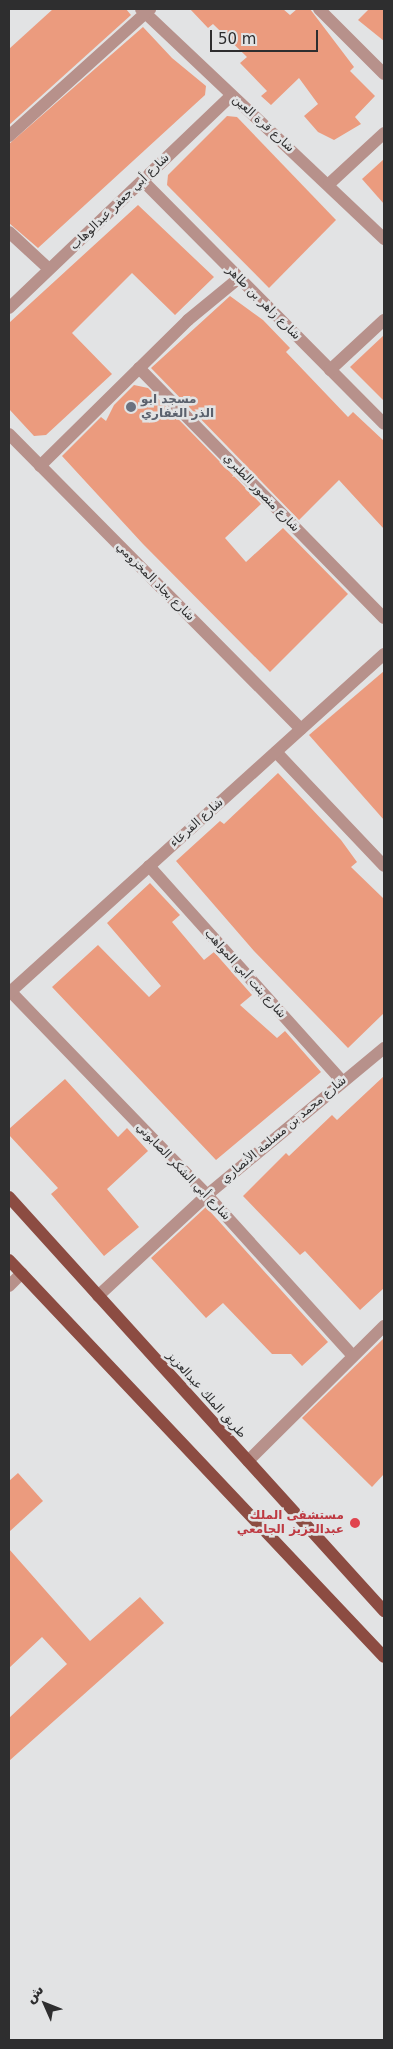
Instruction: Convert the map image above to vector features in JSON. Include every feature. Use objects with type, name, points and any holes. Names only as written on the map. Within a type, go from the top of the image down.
[{"type":"main road","name":"طريق الملك عبدالعزيز","points":[[9,1197],[384,1611]]},
{"type":"main road","points":[[9,1260],[384,1657]]},
{"type":"street","points":[[319,9],[384,74]]},
{"type":"street","points":[[9,136],[146,10]]},
{"type":"street","name":"شارع قرة العين","points":[[146,10],[231,96],[329,184],[384,239]]},
{"type":"street","name":"شارع أبي جعفر عبدالوهاب","points":[[9,308],[231,96]]},
{"type":"street","points":[[329,184],[384,134]]},
{"type":"street","name":"شارع زاهر بن طاهر","points":[[143,181],[384,424]]},
{"type":"street","points":[[9,232],[50,269]]},
{"type":"street","points":[[40,466],[188,320],[239,278]]},
{"type":"street","points":[[330,370],[384,320]]},
{"type":"street","name":"شارع منصور الطبري","points":[[139,368],[384,618]]},
{"type":"street","name":"شارع بجاد المخزومي","points":[[9,434],[300,729]]},
{"type":"street","name":"شارع القرعاء","points":[[10,992],[384,654]]},
{"type":"street","points":[[276,752],[384,866]]},
{"type":"street","name":"شارع بنت أبي المواهب","points":[[149,866],[342,1082]]},
{"type":"street","name":"شارع أبي الشكر الصابوني","points":[[10,992],[207,1195],[353,1356]]},
{"type":"street","name":"شارع محمد بن مسلمة الأنصاري","points":[[98,1296],[207,1195],[384,1048]]},
{"type":"street","points":[[9,1286],[22,1273]]},
{"type":"street","points":[[248,1461],[384,1326]]},
{"type":"building","points":[[53,9],[126,9],[131,15],[9,125],[9,49]]},
{"type":"building","points":[[190,9],[283,9],[290,15],[297,9],[310,9],[354,67],[350,71],[375,96],[355,117],[361,124],[334,140],[318,132],[304,116],[318,104],[299,78],[271,105],[261,96],[267,91],[240,63],[247,57],[213,24],[208,28]]},
{"type":"building","points":[[369,9],[384,9],[384,41],[358,20]]},
{"type":"building","points":[[143,27],[172,58],[206,86],[205,95],[38,248],[9,223],[9,144]]},
{"type":"building","points":[[227,116],[237,117],[336,220],[269,288],[167,185],[168,175]]},
{"type":"building","points":[[384,159],[384,204],[362,179]]},
{"type":"building","points":[[138,205],[214,277],[175,315],[132,273],[72,333],[112,374],[46,435],[34,436],[9,409],[9,323]]},
{"type":"building","points":[[230,296],[263,320],[290,348],[286,352],[348,417],[353,412],[384,441],[384,529],[339,480],[299,520],[151,368]]},
{"type":"building","points":[[384,335],[384,401],[350,367]]},
{"type":"building","points":[[134,385],[148,388],[261,504],[225,538],[246,562],[283,528],[348,594],[270,672],[143,544],[62,456],[101,417],[106,421],[114,405]]},
{"type":"building","points":[[384,671],[384,820],[309,735]]},
{"type":"building","points":[[278,773],[341,840],[357,862],[351,867],[384,899],[384,1013],[348,1048],[254,951],[176,861],[220,821],[224,824]]},
{"type":"building","points":[[150,883],[180,915],[172,922],[204,960],[214,952],[252,995],[240,1005],[277,1038],[285,1031],[321,1072],[216,1160],[52,987],[98,945],[149,997],[161,986],[107,923]]},
{"type":"building","points":[[384,1076],[384,1288],[360,1310],[305,1251],[300,1255],[243,1196],[286,1153],[289,1156],[332,1115],[337,1120]]},
{"type":"building","points":[[65,1079],[118,1137],[127,1128],[148,1151],[107,1189],[139,1227],[104,1256],[51,1194],[58,1188],[9,1135],[9,1129]]},
{"type":"building","points":[[206,1207],[328,1342],[302,1366],[291,1354],[272,1354],[223,1303],[206,1318],[151,1258]]},
{"type":"building","points":[[384,1338],[384,1474],[372,1487],[302,1418]]},
{"type":"building","points":[[18,1473],[43,1501],[9,1532],[9,1481]]},
{"type":"building","points":[[9,1549],[90,1641],[140,1597],[164,1623],[9,1761],[9,1718],[67,1664],[42,1637],[9,1668]]},
{"type":"place","name":"مسجد ابو الذر الغفاري","points":[[131,407]]},
{"type":"place","name":"مستشفى الملك عبدالعزيز الجامعي","points":[[355,1523]]}]
